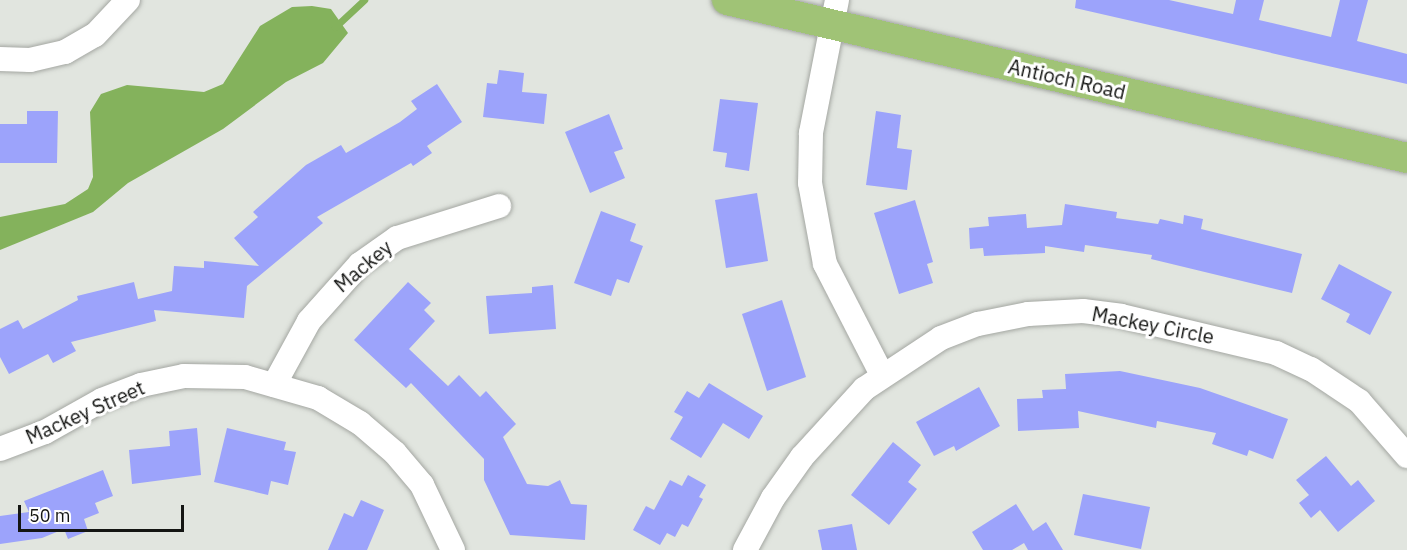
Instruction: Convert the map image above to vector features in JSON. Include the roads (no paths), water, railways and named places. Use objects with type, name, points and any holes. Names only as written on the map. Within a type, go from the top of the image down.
[{"type":"main road","name":"Antioch Road","points":[[727,0],[835,12],[1407,158]]},
{"type":"street","points":[[0,59],[30,60],[65,52],[95,35],[128,0]]},
{"type":"street","points":[[835,12],[811,133],[810,183],[816,230],[825,264],[847,313],[882,375]]},
{"type":"street","name":"Mackey","points":[[274,385],[309,321],[360,264],[398,238],[499,206]]},
{"type":"street","name":"Mackey Circle","points":[[745,550],[772,498],[802,457],[834,419],[882,375],[917,351],[978,324],[1028,314],[1083,311],[1121,316],[1256,347],[1311,369],[1359,401],[1407,456]]},
{"type":"street","name":"Mackey Street","points":[[0,449],[45,432],[102,400],[162,379],[184,376],[245,377],[318,398],[360,423],[395,453],[433,503],[453,550]]},
{"type":"waterway","points":[[335,27],[364,0]]}]
